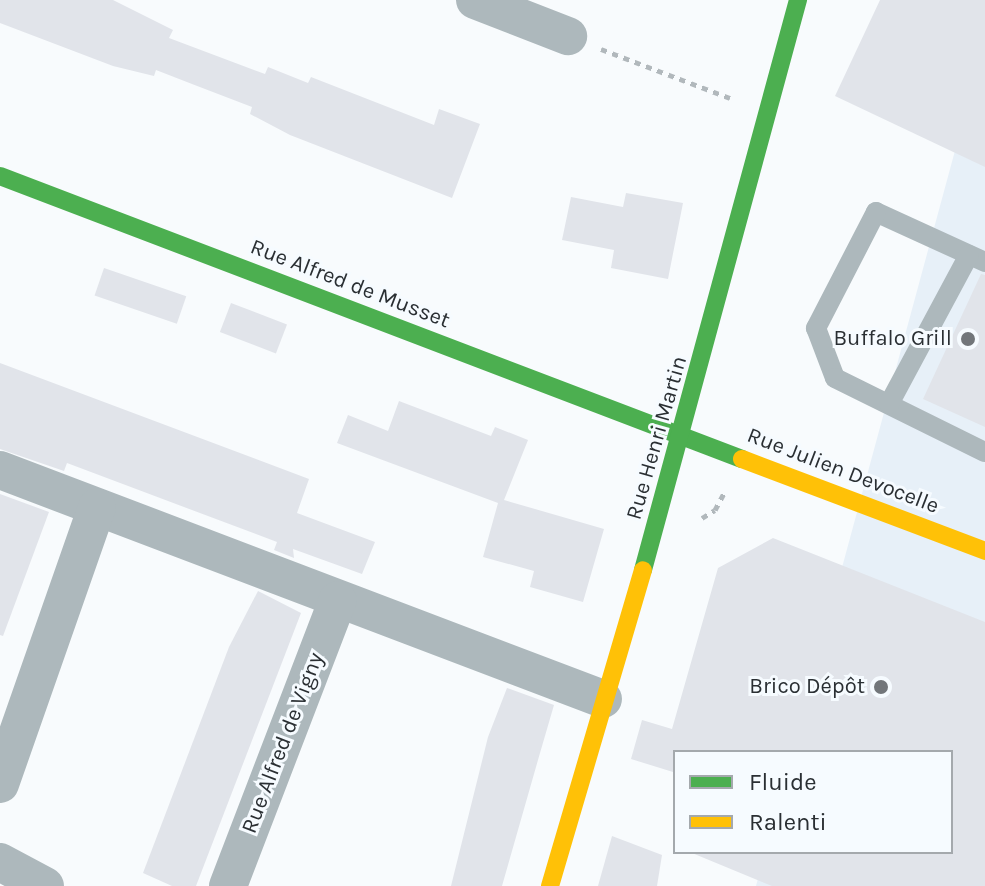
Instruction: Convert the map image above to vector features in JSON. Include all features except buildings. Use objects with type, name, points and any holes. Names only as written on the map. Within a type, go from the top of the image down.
[{"type":"street","points":[[475,0],[568,36]]},
{"type":"street","name":"Rue Henri Martin","points":[[550,886],[683,437],[798,0]]},
{"type":"street","name":"Rue Alfred de Musset","points":[[0,176],[683,437]]},
{"type":"street","name":"Rue Julien Devocelle","points":[[683,437],[985,551]]},
{"type":"street","points":[[0,470],[603,699]]},
{"type":"street","points":[[0,784],[97,507]]},
{"type":"street","name":"Rue Alfred de Vigny","points":[[228,886],[338,600]]},
{"type":"street","points":[[0,862],[45,886]]},
{"type":"lane","points":[[889,404],[977,259],[876,212],[816,328],[835,378],[985,452]]},
{"type":"path","points":[[568,36],[729,98],[770,105]]},
{"type":"shaded area","points":[[985,40],[985,886],[756,886],[764,854],[953,854],[953,750],[793,750]]},
{"type":"traffic: fast","points":[[643,570],[798,0]]},
{"type":"traffic: fast","points":[[0,176],[742,459]]},
{"type":"traffic: slow","points":[[742,459],[985,551]]},
{"type":"traffic: slow","points":[[550,886],[643,570]]},
{"type":"place","name":"Buffalo Grill","points":[[968,339]]},
{"type":"place","name":"Brico Dépôt","points":[[881,687]]}]
